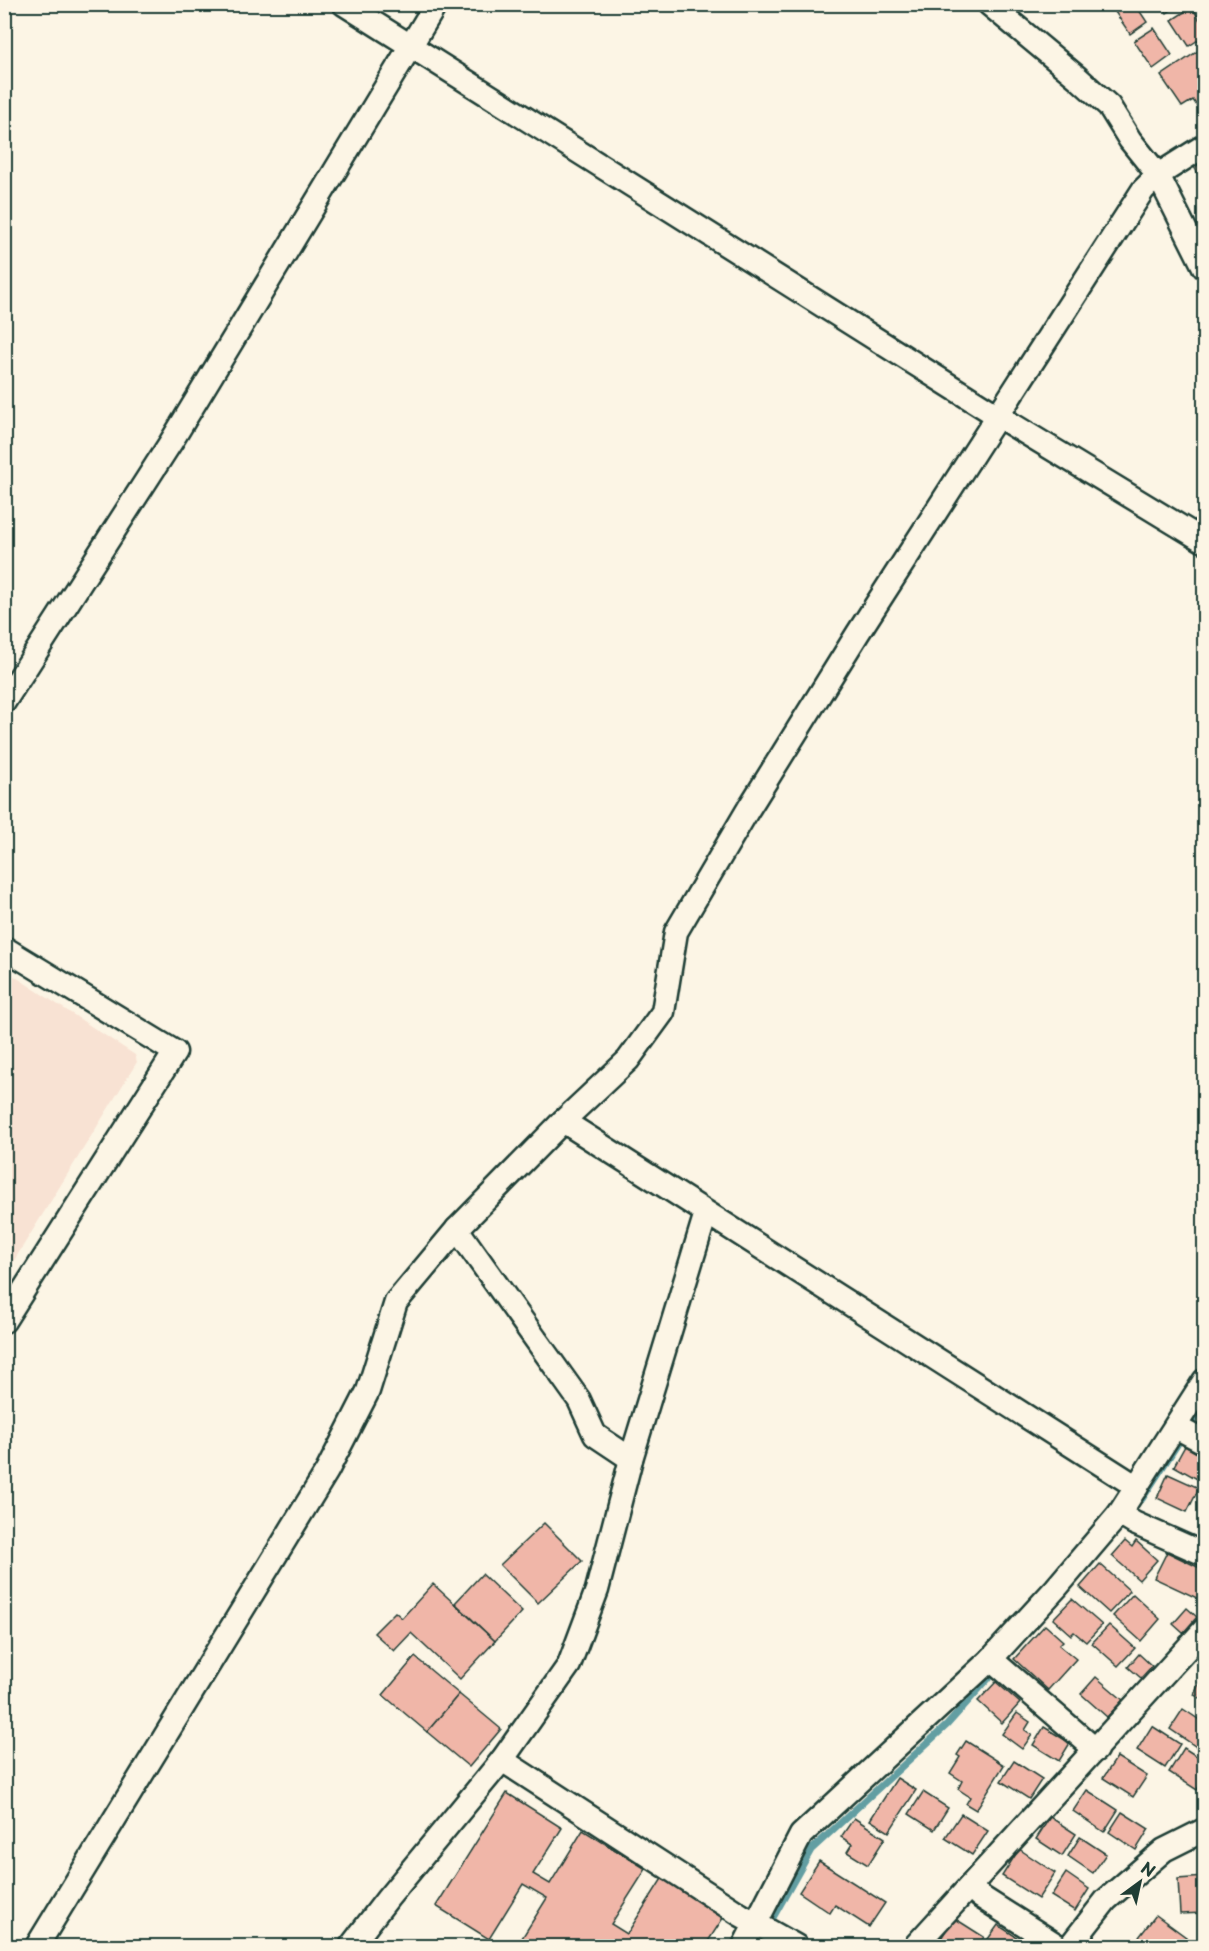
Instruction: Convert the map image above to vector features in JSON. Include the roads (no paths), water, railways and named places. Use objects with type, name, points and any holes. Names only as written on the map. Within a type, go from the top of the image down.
[{"type":"street","points":[[344,4],[998,416],[1204,541]]},
{"type":"street","points":[[4,702],[171,442],[436,4]]},
{"type":"street","points":[[989,4],[1108,106],[1130,140],[1158,176],[1204,267]]},
{"type":"street","points":[[37,1947],[327,1471],[368,1391],[396,1302],[457,1229],[563,1121],[628,1060],[663,1012],[676,932],[749,808],[858,633],[1143,190],[1158,176],[1204,146]]},
{"type":"street","points":[[4,948],[175,1052],[4,1321]]},
{"type":"street","points":[[563,1121],[1137,1487]]},
{"type":"street","points":[[351,1947],[501,1760],[569,1665],[597,1590],[631,1459],[706,1213]]},
{"type":"street","points":[[457,1229],[579,1400],[595,1435],[631,1459]]},
{"type":"street","points":[[744,1947],[801,1835],[991,1659],[1056,1588],[1119,1514],[1204,1381]]},
{"type":"street","points":[[1176,1427],[1204,1442]]},
{"type":"street","points":[[1119,1514],[1204,1554]]},
{"type":"street","points":[[915,1947],[1204,1630]]},
{"type":"street","points":[[991,1659],[1096,1750]]},
{"type":"street","points":[[501,1760],[741,1915],[796,1947]]},
{"type":"street","points":[[1070,1947],[1106,1900],[1164,1850],[1204,1830]]},
{"type":"street","points":[[970,1887],[981,1897],[1058,1947]]},
{"type":"waterway","points":[[1142,1499],[1204,1403]]},
{"type":"waterway","points":[[757,1946],[811,1850],[947,1725],[989,1678]]}]
